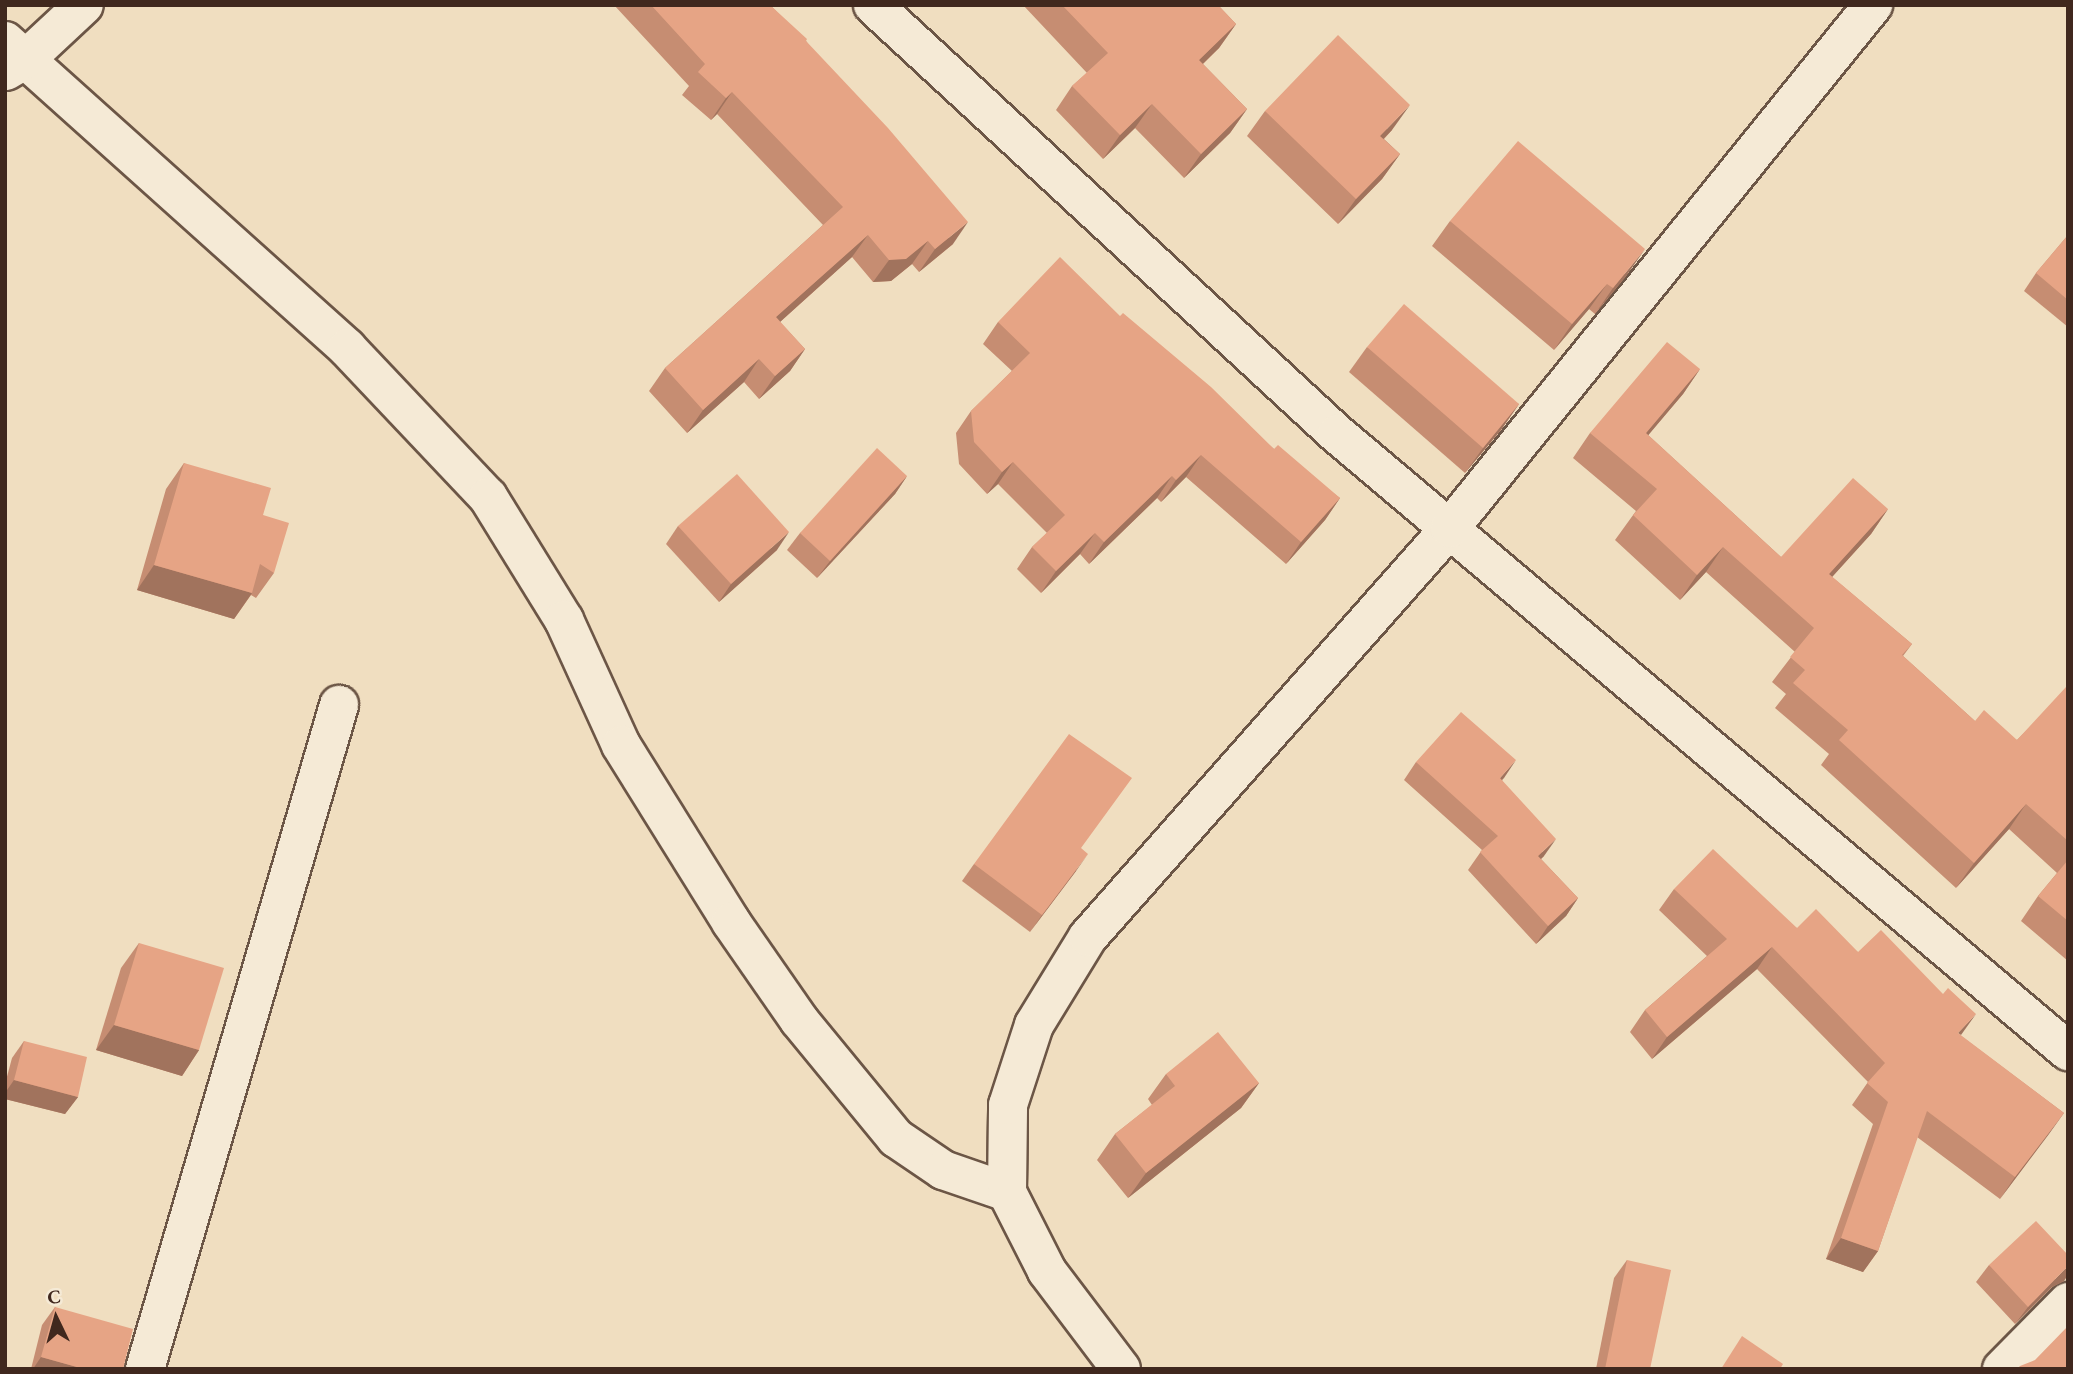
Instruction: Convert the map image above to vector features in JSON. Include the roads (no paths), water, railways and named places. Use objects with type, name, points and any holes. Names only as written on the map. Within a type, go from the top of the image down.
[{"type":"street","points":[[84,5],[12,57],[347,348],[488,497],[564,620],[621,745],[731,922],[799,1020],[896,1138],[943,1170],[1007,1192]]},
{"type":"street","points":[[873,5],[1337,434],[2068,1051]]},
{"type":"street","points":[[1121,1369],[1047,1270],[1007,1192],[1008,1105],[1034,1025],[1088,937],[1450,528],[1872,5]]},
{"type":"street","points":[[145,1369],[339,705]]},
{"type":"street","points":[[2002,1369],[2068,1302]]}]
